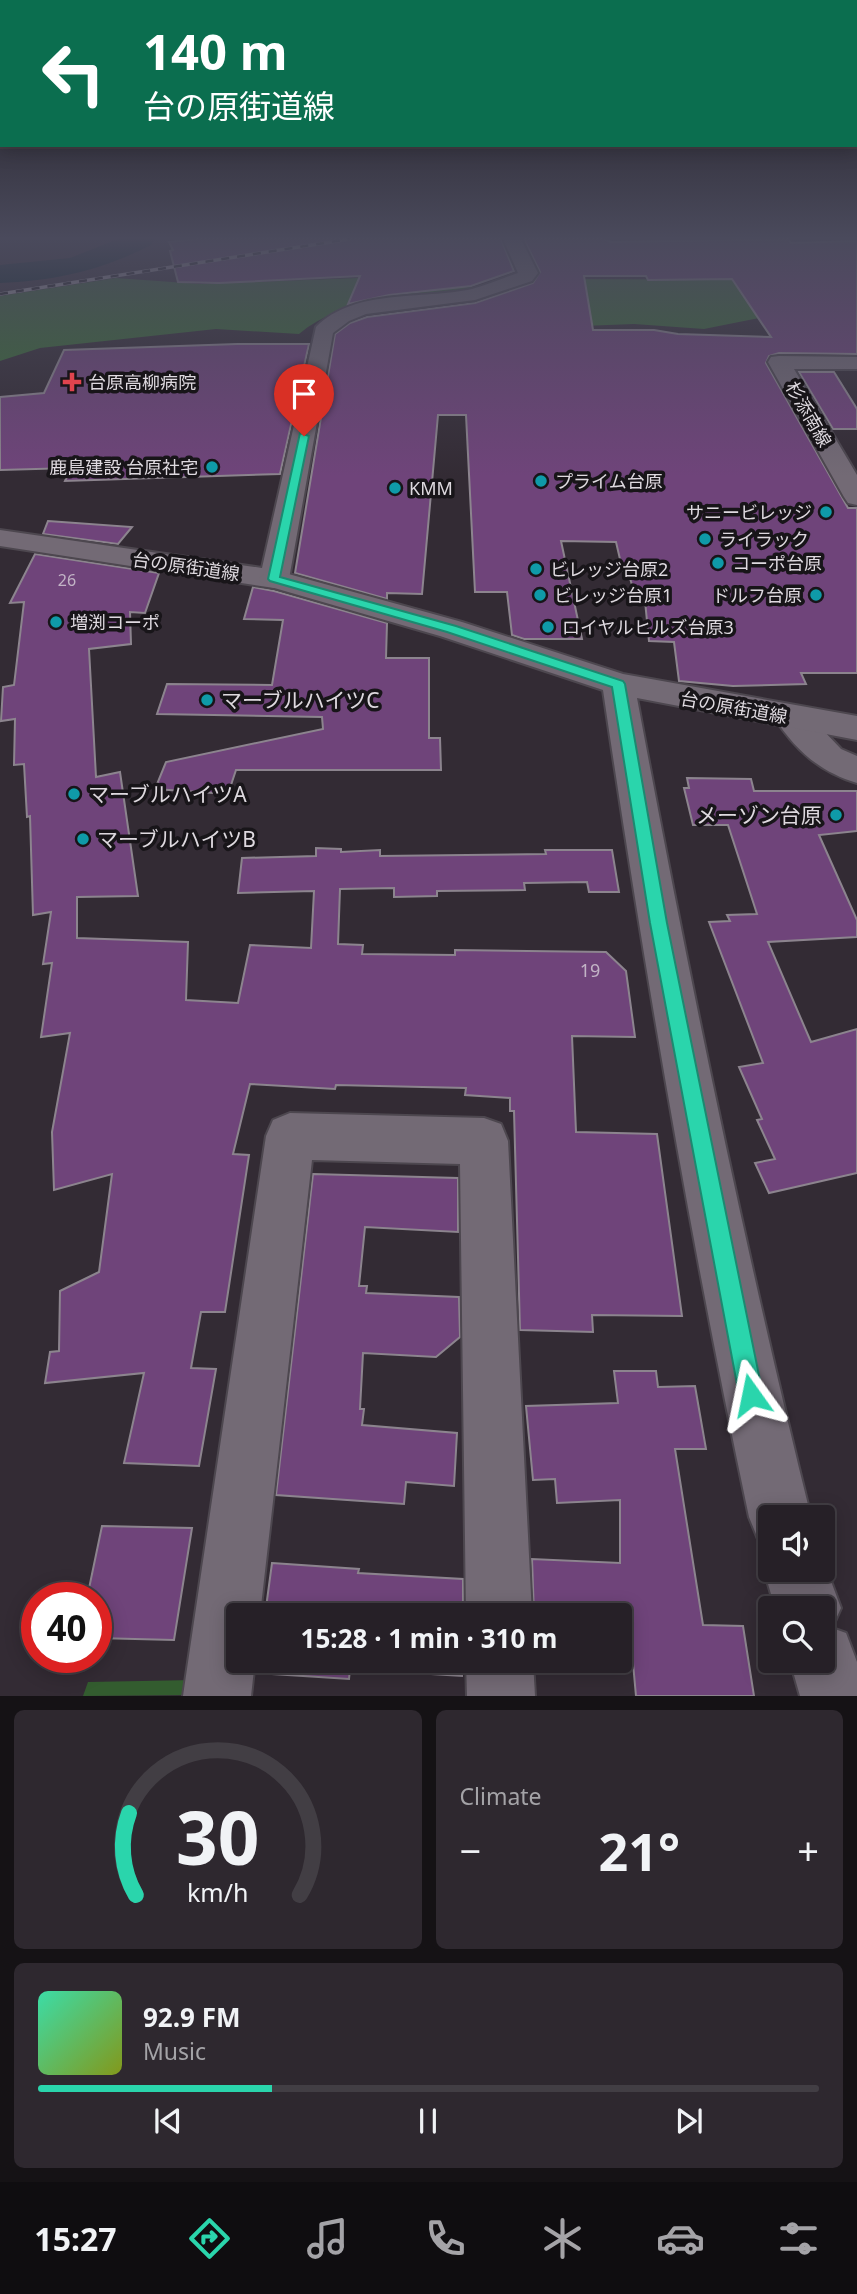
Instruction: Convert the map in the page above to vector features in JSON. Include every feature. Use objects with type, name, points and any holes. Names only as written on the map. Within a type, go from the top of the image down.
[{"type":"street","points":[[274,579],[323,331],[337,318]]},
{"type":"street","name":"杉添南線","points":[[857,363],[779,362],[857,497]]},
{"type":"street","points":[[820,433],[845,433]]},
{"type":"street","name":"台の原街道線","points":[[0,538],[274,579],[451,629],[618,684],[857,728]]},
{"type":"street","points":[[618,684],[659,923],[704,1158],[751,1395],[777,1505]]},
{"type":"street","points":[[791,717],[829,758],[857,770]]},
{"type":"street","points":[[229,1603],[290,1136],[484,1141],[499,1603]]},
{"type":"street","points":[[217,1696],[226,1627]]},
{"type":"street","points":[[500,1673],[501,1696]]},
{"type":"street","points":[[827,1673],[834,1696]]},
{"type":"green space","points":[[0,318],[323,318],[299,334],[216,329],[40,348],[0,361]]},
{"type":"green space","points":[[555,318],[758,318],[704,329],[634,324],[557,327]]},
{"type":"green space","points":[[195,1680],[192,1695],[83,1696],[88,1682]]},
{"type":"building","points":[[364,318],[591,318],[593,330],[654,330],[678,334],[771,337],[758,318],[857,318],[857,354],[779,353],[769,356],[766,363],[848,508],[857,508],[857,673],[801,673],[806,684],[733,686],[679,681],[674,642],[649,641],[645,601],[637,601],[628,572],[623,572],[616,542],[561,541],[582,639],[524,639],[512,635],[507,592],[475,592],[466,415],[438,415],[422,594],[387,593],[387,599],[295,573],[335,334],[350,323]]},
{"type":"building","points":[[309,344],[280,474],[65,481],[71,468],[0,470],[0,397],[44,393],[64,350]]},
{"type":"building","points":[[799,372],[834,372],[857,409],[857,429],[833,429]]},
{"type":"building","points":[[48,521],[132,527],[118,544],[43,534]]},
{"type":"building","points":[[35,554],[159,573],[145,613],[130,612],[131,644],[89,649],[96,777],[120,772],[138,896],[77,897],[77,938],[188,942],[186,1000],[238,1003],[250,945],[311,948],[314,891],[238,893],[242,858],[316,856],[316,848],[341,849],[341,852],[380,850],[380,856],[546,854],[545,850],[612,850],[619,892],[589,892],[587,882],[524,883],[525,890],[437,891],[437,896],[394,897],[394,888],[340,889],[338,944],[363,945],[362,954],[455,955],[455,950],[606,952],[626,971],[635,1037],[572,1036],[576,1132],[657,1134],[682,1316],[592,1315],[593,1332],[520,1330],[514,1111],[510,1111],[510,1098],[465,1095],[466,1088],[336,1085],[335,1089],[250,1084],[233,1154],[249,1155],[225,1312],[201,1312],[191,1368],[216,1369],[199,1466],[124,1463],[144,1373],[45,1383],[50,1352],[59,1351],[60,1291],[99,1272],[112,1174],[54,1190],[52,1132],[70,1033],[41,1037],[52,963],[43,964],[51,912],[33,915],[30,816],[27,817],[24,764],[14,765],[15,719],[1,721],[3,687],[14,685],[24,602],[10,603]]},
{"type":"building","points":[[253,587],[387,623],[386,658],[429,658],[429,738],[440,738],[441,770],[236,770],[228,794],[155,789],[166,762],[323,729],[322,717],[157,714],[167,684],[272,685],[283,620],[244,619]]},
{"type":"building","points":[[687,778],[751,779],[754,791],[857,791],[857,831],[819,835],[857,920],[857,937],[768,942],[811,1042],[857,1029],[857,1173],[769,1193],[755,1163],[775,1159],[757,1120],[762,1119],[739,1067],[763,1063],[709,922],[730,921],[727,915],[757,914],[728,825],[693,825],[684,788],[689,788]]},
{"type":"building","points":[[313,1174],[458,1178],[458,1232],[365,1227],[359,1286],[367,1286],[366,1293],[459,1297],[460,1337],[436,1357],[363,1353],[360,1409],[364,1409],[362,1425],[457,1433],[454,1486],[406,1482],[404,1504],[276,1495]]},
{"type":"building","points":[[614,1371],[656,1371],[658,1387],[695,1386],[706,1449],[675,1449],[703,1625],[743,1626],[754,1696],[636,1696],[632,1652],[632,1603],[534,1603],[532,1559],[620,1563],[620,1500],[557,1503],[555,1479],[533,1480],[526,1406],[618,1403]]},
{"type":"building","points":[[102,1526],[192,1528],[174,1640],[112,1638],[112,1582],[90,1582]]},
{"type":"building","points":[[272,1563],[359,1569],[358,1573],[463,1579],[463,1603],[267,1603]]},
{"type":"building","points":[[257,1673],[350,1673],[349,1679]]},
{"type":"building","points":[[414,1673],[462,1673],[462,1676]]},
{"type":"place","name":"台原高柳病院","points":[[72,382]]},
{"type":"place","name":"鹿島建設 台原社宅","points":[[212,467]]},
{"type":"place","name":"プライム台原","points":[[541,481]]},
{"type":"place","name":"KMM","points":[[395,488]]},
{"type":"place","name":"サニービレッジ","points":[[826,512]]},
{"type":"place","name":"ライラック","points":[[705,539]]},
{"type":"place","name":"コーポ台原","points":[[718,563]]},
{"type":"place","name":"ビレッジ台原2","points":[[536,569]]},
{"type":"place","name":"ビレッジ台原1","points":[[540,595]]},
{"type":"place","name":"ドルフ台原","points":[[816,595]]},
{"type":"place","name":"増渕コーポ","points":[[56,622]]},
{"type":"place","name":"ロイヤルヒルズ台原3","points":[[548,627]]},
{"type":"place","name":"マーブルハイツC","points":[[207,700]]},
{"type":"place","name":"マーブルハイツA","points":[[74,794]]},
{"type":"place","name":"メーゾン台原","points":[[836,815]]},
{"type":"place","name":"マーブルハイツB","points":[[83,839]]},
{"type":"route","points":[[304,436],[274,579],[451,629],[618,684],[659,923],[751,1395]]}]
